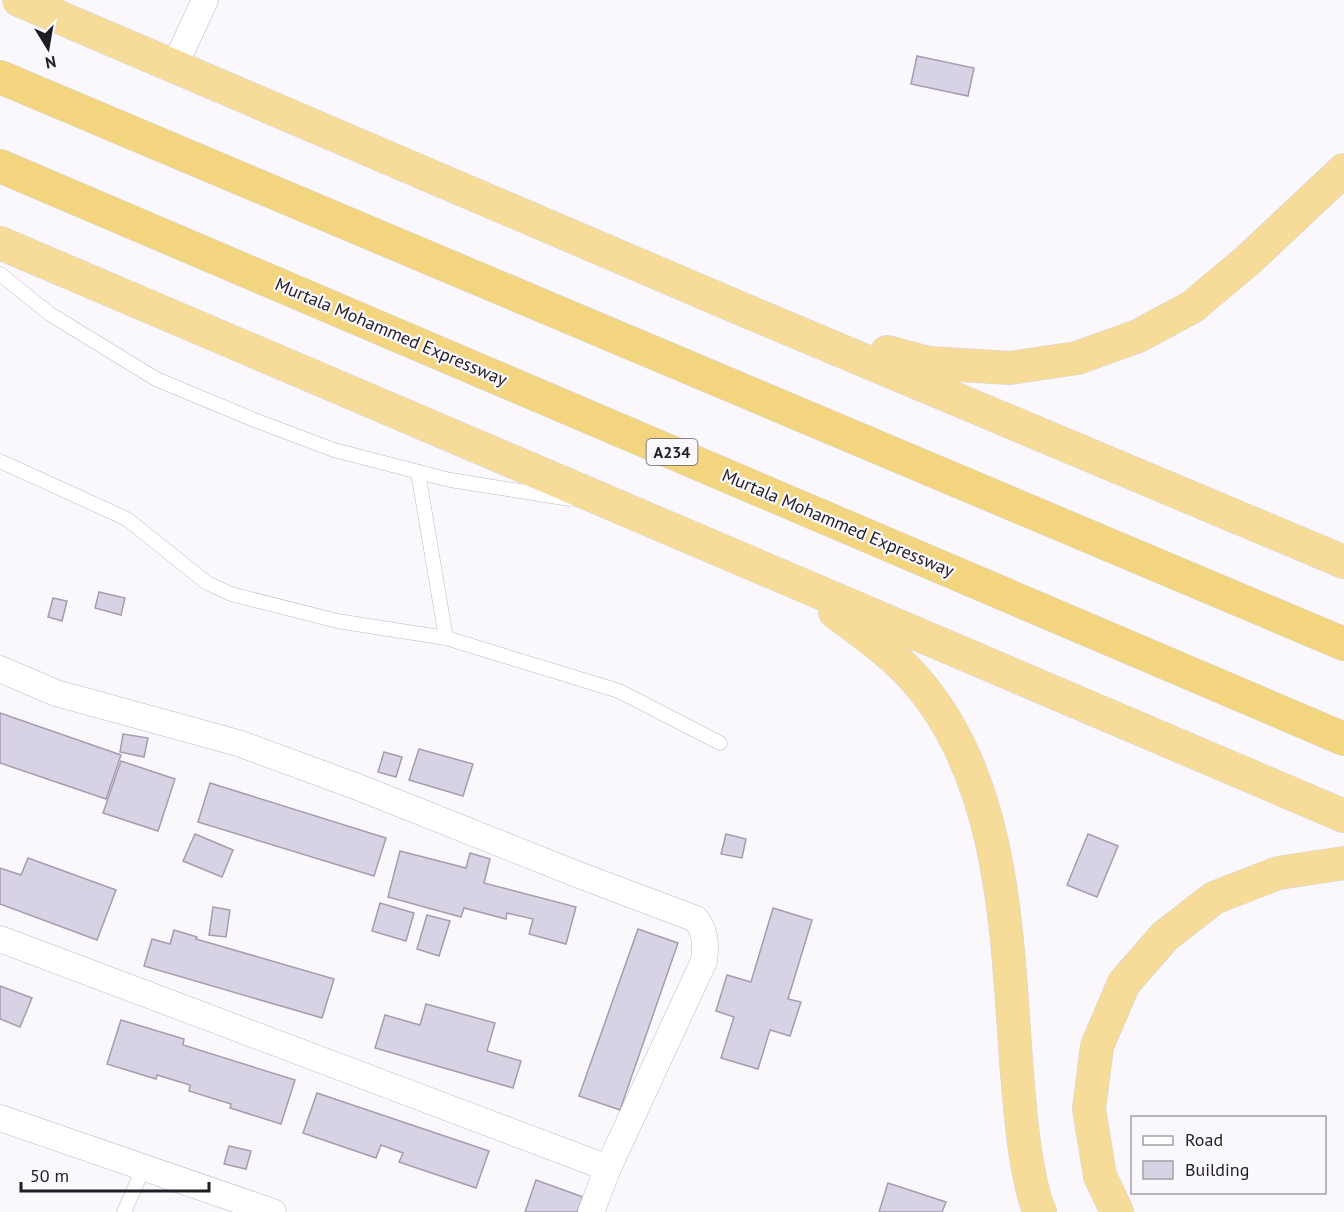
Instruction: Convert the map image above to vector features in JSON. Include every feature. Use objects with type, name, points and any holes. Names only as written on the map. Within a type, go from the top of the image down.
[{"type":"highway","points":[[19,0],[744,310],[1344,562]]},
{"type":"highway","points":[[0,77],[1344,644]]},
{"type":"highway","name":"Murtala Mohammed Expressway","points":[[0,166],[1344,739]]},
{"type":"highway","points":[[744,310],[845,342],[928,363],[1010,368],[1077,358],[1138,336],[1192,307],[1247,261],[1344,170]]},
{"type":"highway","points":[[0,243],[1344,816]]},
{"type":"highway","points":[[742,559],[812,596],[866,635],[915,678],[949,725],[972,778],[989,830],[1002,890],[1021,1132],[1035,1201],[1040,1212]]},
{"type":"highway","points":[[1117,1212],[1100,1176],[1089,1109],[1096,1046],[1124,983],[1165,936],[1214,898],[1278,873],[1344,863]]},
{"type":"street","points":[[174,67],[205,0]]},
{"type":"street","points":[[0,669],[56,693],[238,743],[358,787],[696,919],[703,929],[706,944],[704,961],[608,1168],[591,1212]]},
{"type":"street","points":[[0,939],[608,1168]]},
{"type":"street","points":[[0,1118],[273,1212]]},
{"type":"lane","points":[[0,274],[50,314],[156,379],[334,450],[450,480],[517,492],[615,505]]},
{"type":"lane","points":[[0,461],[127,519],[207,583],[231,594],[337,621],[446,638],[619,691],[720,743]]},
{"type":"lane","points":[[418,472],[446,638]]},
{"type":"lane","points":[[124,1212],[144,1167]]},
{"type":"building","points":[[917,56],[974,68],[968,96],[911,84]]},
{"type":"building","points":[[99,592],[125,598],[121,615],[95,608]]},
{"type":"building","points":[[53,598],[67,601],[62,621],[48,617]]},
{"type":"building","points":[[0,713],[121,755],[106,799],[0,763]]},
{"type":"building","points":[[123,734],[148,738],[144,757],[120,752]]},
{"type":"building","points":[[419,749],[473,764],[463,796],[409,780]]},
{"type":"building","points":[[384,752],[402,757],[396,777],[378,772]]},
{"type":"building","points":[[121,761],[175,779],[158,831],[103,813]]},
{"type":"building","points":[[210,783],[386,838],[374,876],[198,822]]},
{"type":"building","points":[[195,834],[233,850],[222,877],[183,861]]},
{"type":"building","points":[[726,834],[746,839],[742,858],[721,854]]},
{"type":"building","points":[[1088,834],[1118,846],[1097,897],[1067,885]]},
{"type":"building","points":[[400,851],[466,868],[470,853],[490,859],[484,883],[576,907],[566,944],[529,934],[533,919],[507,913],[506,919],[464,908],[461,917],[388,897]]},
{"type":"building","points":[[28,858],[116,890],[97,940],[0,904],[0,868],[21,875]]},
{"type":"building","points":[[380,903],[414,913],[406,941],[372,931]]},
{"type":"building","points":[[213,907],[230,910],[226,937],[209,935]]},
{"type":"building","points":[[773,908],[812,920],[788,999],[801,1002],[790,1036],[770,1030],[758,1069],[721,1058],[734,1017],[716,1011],[727,975],[751,982]]},
{"type":"building","points":[[427,915],[450,921],[439,956],[417,949]]},
{"type":"building","points":[[638,929],[678,943],[620,1110],[579,1096]]},
{"type":"building","points":[[174,930],[197,937],[196,939],[334,979],[322,1018],[144,966],[152,939],[170,944]]},
{"type":"building","points":[[0,986],[32,998],[20,1027],[0,1019]]},
{"type":"building","points":[[426,1004],[495,1023],[487,1051],[521,1061],[513,1088],[375,1048],[385,1015],[420,1025]]},
{"type":"building","points":[[121,1020],[184,1039],[183,1045],[295,1080],[281,1124],[230,1108],[231,1104],[189,1091],[190,1085],[157,1075],[156,1079],[107,1064]]},
{"type":"building","points":[[317,1093],[489,1151],[476,1188],[399,1162],[403,1153],[381,1145],[376,1158],[303,1133]]},
{"type":"building","points":[[229,1146],[251,1151],[246,1169],[224,1164]]},
{"type":"building","points":[[536,1180],[583,1197],[577,1212],[525,1212]]},
{"type":"building","points":[[888,1183],[946,1202],[942,1212],[879,1212]]}]
